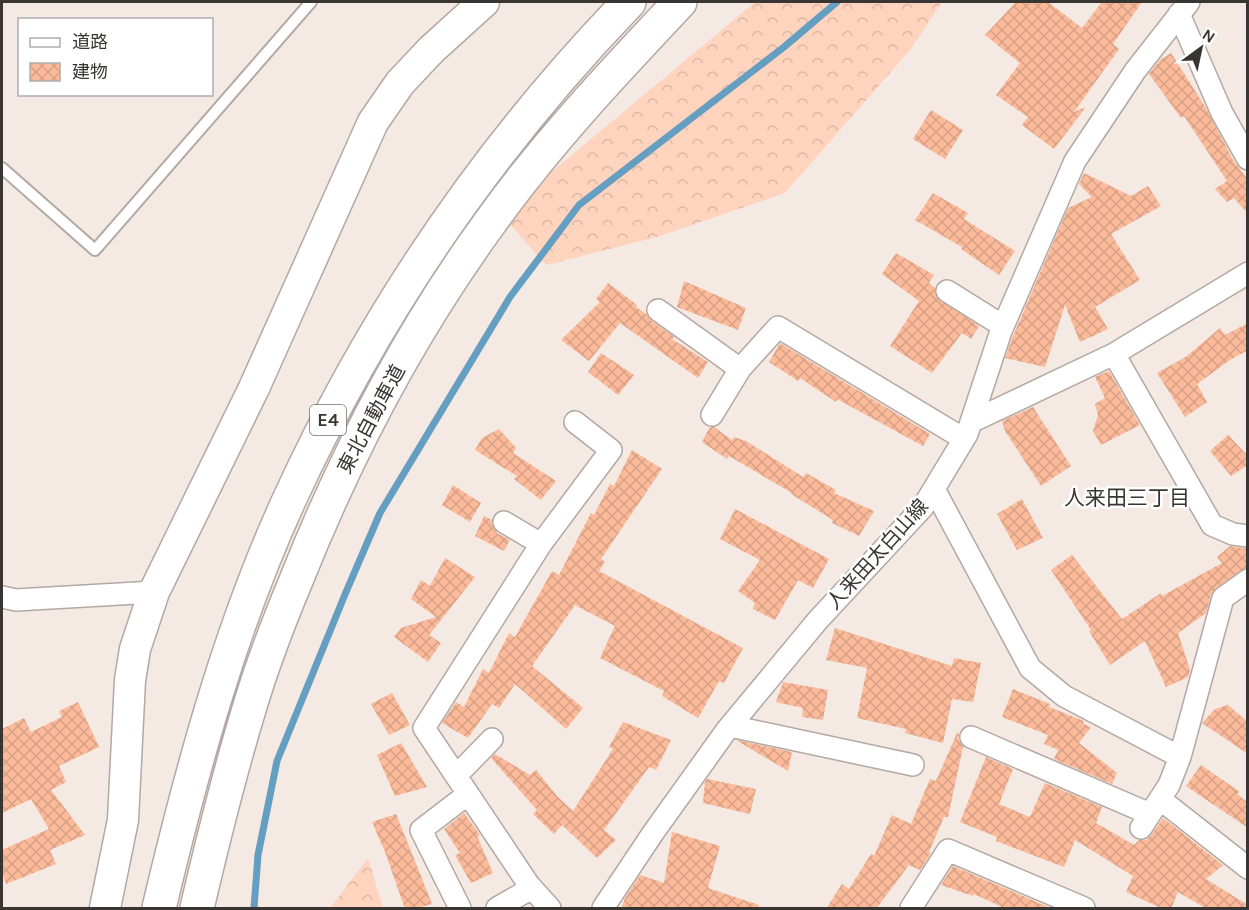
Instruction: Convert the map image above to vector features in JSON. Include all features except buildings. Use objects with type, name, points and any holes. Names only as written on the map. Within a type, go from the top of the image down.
[{"type":"highway","name":"東北自動車道","points":[[159,909],[182,810],[247,604],[289,499],[332,411],[391,307],[457,206],[519,124],[588,44],[629,2]]},
{"type":"highway","name":"東北自動車道","points":[[197,909],[247,714],[281,618],[322,515],[371,415],[424,322],[488,225],[551,143],[680,2]]},
{"type":"highway","points":[[204,909],[218,820]]},
{"type":"street","points":[[105,909],[123,820],[130,680],[135,649],[154,592],[268,358],[373,122],[400,83],[431,50],[484,2]]},
{"type":"street","points":[[1184,8],[1222,113],[1248,159]]},
{"type":"street","name":"人来田太白山線","points":[[603,909],[730,726],[818,620],[923,507],[967,430],[1003,326],[1075,161],[1135,71],[1184,8]]},
{"type":"street","points":[[712,415],[740,369],[778,327],[967,430],[1114,354],[1248,273]]},
{"type":"street","points":[[947,291],[1003,326]]},
{"type":"street","points":[[658,310],[740,369]]},
{"type":"street","points":[[1114,354],[1212,525],[1233,534],[1248,536]]},
{"type":"street","points":[[550,909],[532,888],[424,728],[542,543],[611,450],[575,422]]},
{"type":"street","points":[[934,489],[1030,668],[1064,696],[1180,756]]},
{"type":"street","points":[[504,522],[542,543]]},
{"type":"street","points":[[1150,814],[1169,785],[1180,756],[1223,598],[1248,580]]},
{"type":"street","points":[[2,597],[16,600],[154,592]]},
{"type":"street","points":[[730,726],[913,765]]},
{"type":"street","points":[[971,737],[1150,814],[1248,868]]},
{"type":"street","points":[[456,776],[492,739]]},
{"type":"street","points":[[460,909],[421,830],[468,795]]},
{"type":"street","points":[[911,909],[948,850],[1084,909]]},
{"type":"street","points":[[497,909],[532,888]]},
{"type":"lane","points":[[2,168],[95,250],[311,2]]},
{"type":"green space","points":[[755,2],[942,2],[911,49],[785,193],[657,237],[546,265],[501,214]]},
{"type":"green space","points":[[368,858],[383,908],[330,908]]},
{"type":"waterway","points":[[254,908],[258,855],[277,761],[346,592],[380,513],[510,297],[579,205],[784,47],[837,2]]},
{"type":"district","name":"人来田三丁目","points":[[1127,498]]}]
